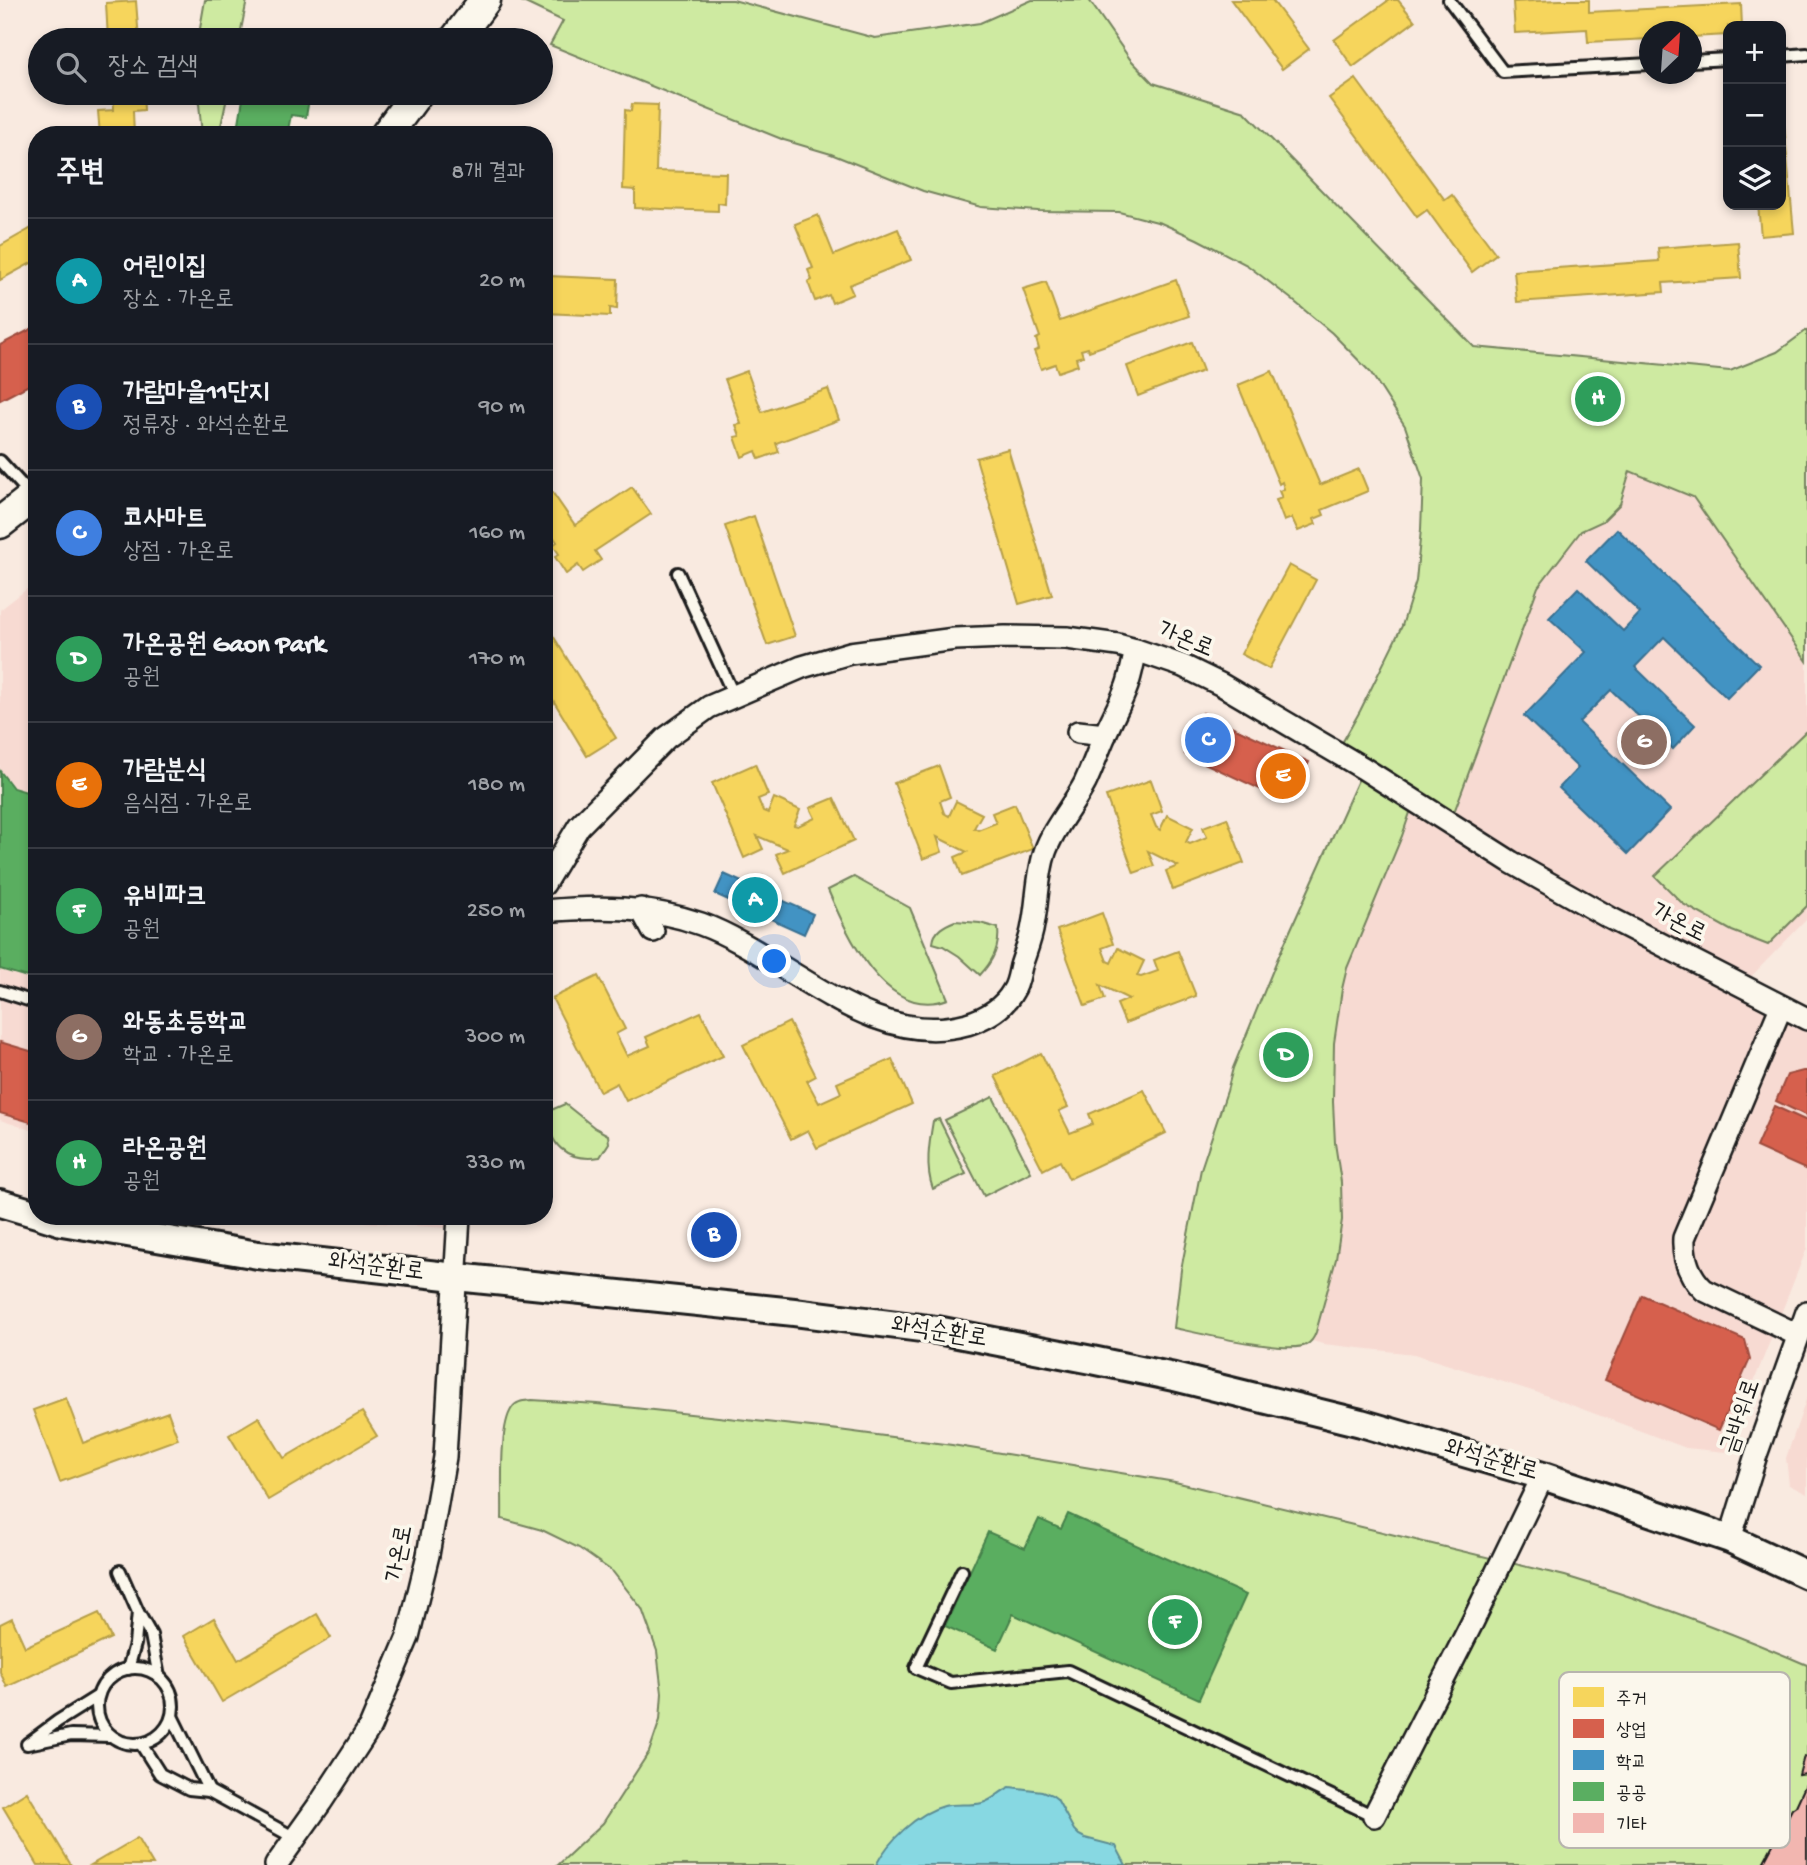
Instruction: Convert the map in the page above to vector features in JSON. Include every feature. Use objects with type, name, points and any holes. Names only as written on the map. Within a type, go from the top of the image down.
[{"type":"main road","points":[[464,28],[485,0]]},
{"type":"main road","points":[[393,126],[408,105]]},
{"type":"main road","points":[[0,523],[28,501]]},
{"type":"street","name":"가온로","points":[[553,869],[579,827],[667,737],[709,707],[802,667],[850,653],[955,639],[1067,638],[1136,650],[1183,666],[1222,685],[1363,768],[1511,862],[1610,918],[1807,1019]]},
{"type":"street","points":[[553,910],[641,909],[674,916],[703,925],[752,948],[857,1011],[885,1021],[936,1029],[980,1020],[994,1013],[1014,990],[1033,927],[1045,851],[1084,785],[1127,686],[1136,650]]},
{"type":"street","points":[[1078,732],[1105,735]]},
{"type":"street","points":[[641,909],[653,931]]},
{"type":"street","points":[[1781,1007],[1684,1238],[1684,1245],[1690,1271],[1704,1290],[1798,1335]]},
{"type":"street","points":[[0,1203],[28,1211]]},
{"type":"street","name":"와석순환로","points":[[94,1225],[258,1255],[794,1312],[937,1330],[1187,1380],[1361,1423],[1543,1476],[1730,1539],[1807,1575]]},
{"type":"street","name":"가온로","points":[[276,1865],[370,1727],[408,1637],[428,1555],[445,1457],[458,1225]]},
{"type":"street","name":"금바위로","points":[[1730,1539],[1756,1455],[1807,1312]]},
{"type":"street","points":[[1374,1816],[1543,1476]]},
{"type":"lane","points":[[1449,0],[1503,72],[1639,65]]},
{"type":"lane","points":[[1786,56],[1807,54]]},
{"type":"lane","points":[[1702,60],[1723,59]]},
{"type":"lane","points":[[0,461],[28,488]]},
{"type":"lane","points":[[678,573],[734,696]]},
{"type":"lane","points":[[0,991],[28,1000]]},
{"type":"lane","points":[[120,1571],[151,1635],[159,1677]]},
{"type":"lane","points":[[961,1571],[916,1668],[951,1683],[1068,1671],[1374,1816]]},
{"type":"lane","points":[[128,1669],[135,1644],[138,1612]]},
{"type":"lane","points":[[139,1668],[159,1677],[171,1694],[173,1705],[172,1716],[161,1734],[152,1741],[141,1744],[130,1744],[110,1736],[98,1718],[96,1707],[97,1696],[108,1678],[117,1672],[139,1668]]},
{"type":"lane","points":[[97,1696],[27,1744],[71,1735],[110,1736]]},
{"type":"lane","points":[[172,1716],[209,1791]]},
{"type":"lane","points":[[141,1744],[160,1774],[189,1788],[209,1791],[295,1838]]},
{"type":"shaded area","points":[[1629,471],[1693,497],[1807,661],[1807,919],[1742,986],[1807,1019],[1807,1248],[1726,1452],[1686,1448],[1542,1394],[1414,1354],[1312,1341],[1320,1322],[1340,1240],[1342,1220],[1333,1102],[1334,1043],[1347,968],[1414,801],[1451,823],[1538,587],[1582,531],[1603,520]]},
{"type":"shaded area","points":[[28,588],[28,1129],[0,1120],[0,610]]},
{"type":"shaded area","points":[[404,1225],[458,1225],[458,1229]]},
{"type":"shaded area","points":[[1807,1397],[1807,1494],[1789,1485],[1786,1458]]},
{"type":"green space","points":[[205,0],[247,0],[241,28],[200,28]]},
{"type":"green space","points":[[519,0],[733,0],[875,38],[980,23],[1032,0],[1089,0],[1130,59],[1153,83],[1245,112],[1474,347],[1730,371],[1777,352],[1807,330],[1807,661],[1693,497],[1630,471],[1620,504],[1603,521],[1581,531],[1538,587],[1450,823],[1414,801],[1347,968],[1334,1043],[1333,1102],[1342,1220],[1336,1259],[1316,1332],[1308,1344],[1296,1347],[1262,1345],[1174,1328],[1181,1270],[1201,1169],[1233,1068],[1277,960],[1363,769],[1337,752],[1402,626],[1416,581],[1423,479],[1405,426],[1371,373],[1332,333],[1247,265],[1197,239],[1161,223],[1119,212],[981,207],[923,191],[831,154],[784,140],[553,46],[553,39],[563,21]]},
{"type":"green space","points":[[199,105],[225,105],[221,126],[201,126]]},
{"type":"green space","points":[[1805,732],[1807,906],[1768,945],[1732,931],[1683,904],[1655,876]]},
{"type":"green space","points":[[854,877],[910,908],[948,999],[926,1003],[905,998],[887,986],[872,970],[846,929],[828,890]]},
{"type":"green space","points":[[955,921],[998,928],[995,953],[980,975],[959,956],[933,943],[938,931]]},
{"type":"green space","points":[[993,1097],[1031,1172],[984,1196],[945,1120]]},
{"type":"green space","points":[[565,1104],[608,1135],[609,1143],[600,1157],[578,1157],[561,1149],[553,1138],[553,1109]]},
{"type":"green space","points":[[939,1119],[966,1174],[933,1189],[928,1164],[929,1147],[933,1121]]},
{"type":"green space","points":[[532,1400],[597,1404],[839,1430],[952,1445],[1175,1482],[1565,1576],[1688,1617],[1807,1665],[1807,1865],[558,1865],[603,1823],[649,1752],[660,1720],[662,1693],[657,1651],[642,1609],[613,1572],[579,1548],[542,1530],[502,1519],[505,1430],[512,1408],[520,1402]]},
{"type":"water","points":[[1010,1787],[1052,1795],[1079,1835],[1116,1846],[1126,1865],[876,1865],[904,1829],[924,1815],[944,1806],[986,1802]]},
{"type":"building: 주거","points":[[1231,0],[1272,0],[1309,49],[1282,69]]},
{"type":"building: 주거","points":[[1389,0],[1398,0],[1415,21],[1353,67],[1334,40]]},
{"type":"building: 주거","points":[[1589,0],[1589,12],[1741,4],[1742,21],[1723,21],[1723,35],[1702,36],[1702,21],[1639,21],[1639,40],[1588,42],[1587,29],[1515,33],[1513,2]]},
{"type":"building: 주거","points":[[136,1],[138,28],[107,28],[106,3]]},
{"type":"building: 주거","points":[[1356,79],[1445,200],[1452,195],[1496,254],[1472,272],[1427,210],[1417,217],[1329,98]]},
{"type":"building: 주거","points":[[632,104],[658,105],[656,171],[726,173],[725,204],[718,203],[718,211],[635,208],[635,190],[623,189],[625,110],[631,111]]},
{"type":"building: 주거","points":[[114,105],[144,105],[144,110],[133,111],[134,126],[99,126],[98,111],[114,110]]},
{"type":"building: 주거","points":[[1786,146],[1794,233],[1761,236],[1758,210],[1786,210]]},
{"type":"building: 주거","points":[[818,215],[834,255],[898,229],[911,260],[849,285],[853,294],[832,303],[829,295],[815,301],[808,282],[812,280],[808,270],[813,268],[795,224]]},
{"type":"building: 주거","points":[[28,230],[28,265],[0,280],[0,246]]},
{"type":"building: 주거","points":[[1738,242],[1741,278],[1663,283],[1664,292],[1517,302],[1514,271],[1659,261],[1658,248]]},
{"type":"building: 주거","points":[[553,276],[618,279],[617,309],[610,308],[610,316],[553,313]]},
{"type":"building: 주거","points":[[1176,280],[1189,316],[1089,351],[1088,348],[1081,350],[1083,356],[1076,358],[1078,365],[1058,372],[1055,364],[1041,369],[1034,351],[1039,349],[1036,339],[1040,337],[1023,289],[1046,282],[1060,321]]},
{"type":"building: 주거","points":[[1192,342],[1203,371],[1138,396],[1127,366]]},
{"type":"building: 주거","points":[[747,371],[762,412],[828,389],[839,420],[776,443],[779,452],[759,459],[756,451],[742,457],[735,437],[740,436],[736,425],[741,424],[725,379]]},
{"type":"building: 주거","points":[[1272,371],[1320,485],[1359,469],[1368,491],[1322,510],[1324,515],[1314,519],[1316,524],[1298,531],[1292,518],[1284,521],[1276,500],[1282,498],[1279,491],[1284,489],[1282,482],[1279,484],[1238,385]]},
{"type":"building: 주거","points":[[1008,449],[1052,595],[1019,604],[976,458]]},
{"type":"building: 주거","points":[[632,487],[651,514],[595,551],[601,560],[583,572],[578,565],[566,574],[555,557],[559,554],[553,545],[557,542],[553,536],[553,493],[575,525]]},
{"type":"building: 주거","points":[[754,516],[795,636],[767,645],[725,526]]},
{"type":"building: 주거","points":[[1289,565],[1316,580],[1269,669],[1241,654]]},
{"type":"building: 주거","points":[[553,636],[616,738],[587,756],[553,700]]},
{"type":"building: 주거","points":[[755,764],[768,795],[758,799],[763,811],[768,813],[774,798],[800,810],[794,825],[798,826],[815,818],[810,808],[834,798],[854,841],[785,873],[776,854],[788,849],[757,836],[763,849],[744,858],[712,783]]},
{"type":"building: 주거","points":[[939,766],[950,797],[940,801],[944,813],[949,816],[956,801],[982,814],[974,828],[978,830],[996,823],[992,813],[1015,804],[1033,849],[962,876],[955,857],[967,852],[937,837],[942,852],[923,859],[894,783]]},
{"type":"building: 주거","points":[[1151,780],[1162,811],[1151,815],[1156,827],[1160,830],[1167,815],[1193,828],[1186,842],[1190,844],[1207,837],[1203,827],[1227,818],[1244,863],[1173,890],[1166,871],[1178,866],[1148,851],[1154,866],[1134,873],[1106,796]]},
{"type":"building: 주거","points":[[1102,913],[1113,944],[1102,948],[1107,961],[1111,963],[1118,948],[1144,961],[1137,976],[1141,977],[1158,971],[1154,960],[1178,951],[1196,996],[1125,1023],[1117,1004],[1129,999],[1100,985],[1105,999],[1085,1006],[1057,930]]},
{"type":"building: 주거","points":[[598,976],[625,1029],[616,1034],[627,1056],[650,1046],[646,1037],[701,1012],[723,1056],[626,1101],[617,1083],[600,1092],[553,998]]},
{"type":"building: 주거","points":[[789,1022],[816,1076],[807,1081],[819,1103],[841,1093],[837,1083],[892,1059],[912,1104],[817,1148],[808,1130],[791,1139],[743,1045]]},
{"type":"building: 주거","points":[[1041,1053],[1068,1107],[1059,1111],[1070,1133],[1093,1124],[1089,1114],[1144,1090],[1166,1133],[1069,1179],[1060,1161],[1043,1170],[995,1076]]},
{"type":"building: 주거","points":[[66,1398],[83,1443],[168,1412],[178,1439],[60,1482],[33,1410]]},
{"type":"building: 주거","points":[[362,1412],[377,1436],[268,1500],[229,1435],[259,1417],[284,1458]]},
{"type":"building: 주거","points":[[99,1613],[111,1638],[7,1687],[0,1672],[0,1624],[12,1618],[25,1647]]},
{"type":"building: 주거","points":[[317,1614],[331,1638],[222,1702],[184,1636],[214,1618],[238,1660]]},
{"type":"building: 주거","points":[[27,1792],[71,1865],[38,1865],[3,1807]]},
{"type":"building: 주거","points":[[137,1838],[153,1865],[91,1865]]},
{"type":"building: 상업","points":[[28,331],[28,386],[0,400],[0,345]]},
{"type":"building: 상업","points":[[1203,713],[1309,762],[1290,803],[1185,754]]},
{"type":"building: 상업","points":[[0,1042],[28,1050],[28,1121],[0,1113]]},
{"type":"building: 상업","points":[[1807,1071],[1807,1116],[1776,1101],[1787,1075]]},
{"type":"building: 상업","points":[[1774,1106],[1807,1121],[1807,1170],[1756,1147]]},
{"type":"building: 상업","points":[[1642,1295],[1745,1340],[1750,1359],[1719,1430],[1605,1380]]},
{"type":"building: 학교","points":[[1617,529],[1759,665],[1727,698],[1664,637],[1635,667],[1695,725],[1673,749],[1611,690],[1579,722],[1670,810],[1628,854],[1559,788],[1578,768],[1524,716],[1586,652],[1549,618],[1578,588],[1623,631],[1640,613],[1586,561]]},
{"type":"building: 학교","points":[[724,874],[813,914],[804,934],[715,894]]},
{"type":"building: 공공","points":[[242,105],[308,105],[306,117],[291,115],[289,126],[238,126]]},
{"type":"building: 공공","points":[[0,771],[13,788],[28,792],[28,977],[0,969]]},
{"type":"building: 공공","points":[[1068,1514],[1246,1595],[1199,1699],[1013,1614],[997,1649],[945,1626],[988,1532],[1025,1548],[1039,1519],[1061,1529]]},
{"type":"building: 기타","points":[[1804,1756],[1807,1757],[1807,1774],[1799,1775]]},
{"type":"building: 기타","points":[[1807,1782],[1807,1865],[1762,1865],[1771,1848],[1790,1848],[1790,1813]]},
{"type":"place","name":"라온공원","points":[[1598,399]]},
{"type":"place","name":"코사마트","points":[[1208,740]]},
{"type":"place","name":"와동초등학교","points":[[1644,742]]},
{"type":"place","name":"가람분식","points":[[1283,776]]},
{"type":"place","name":"어린이집","points":[[755,900]]},
{"type":"place","name":"가온공원 Gaon Park","points":[[1286,1055]]},
{"type":"place","name":"가람마을11단지","points":[[714,1235]]},
{"type":"place","name":"유비파크","points":[[1175,1622]]}]
